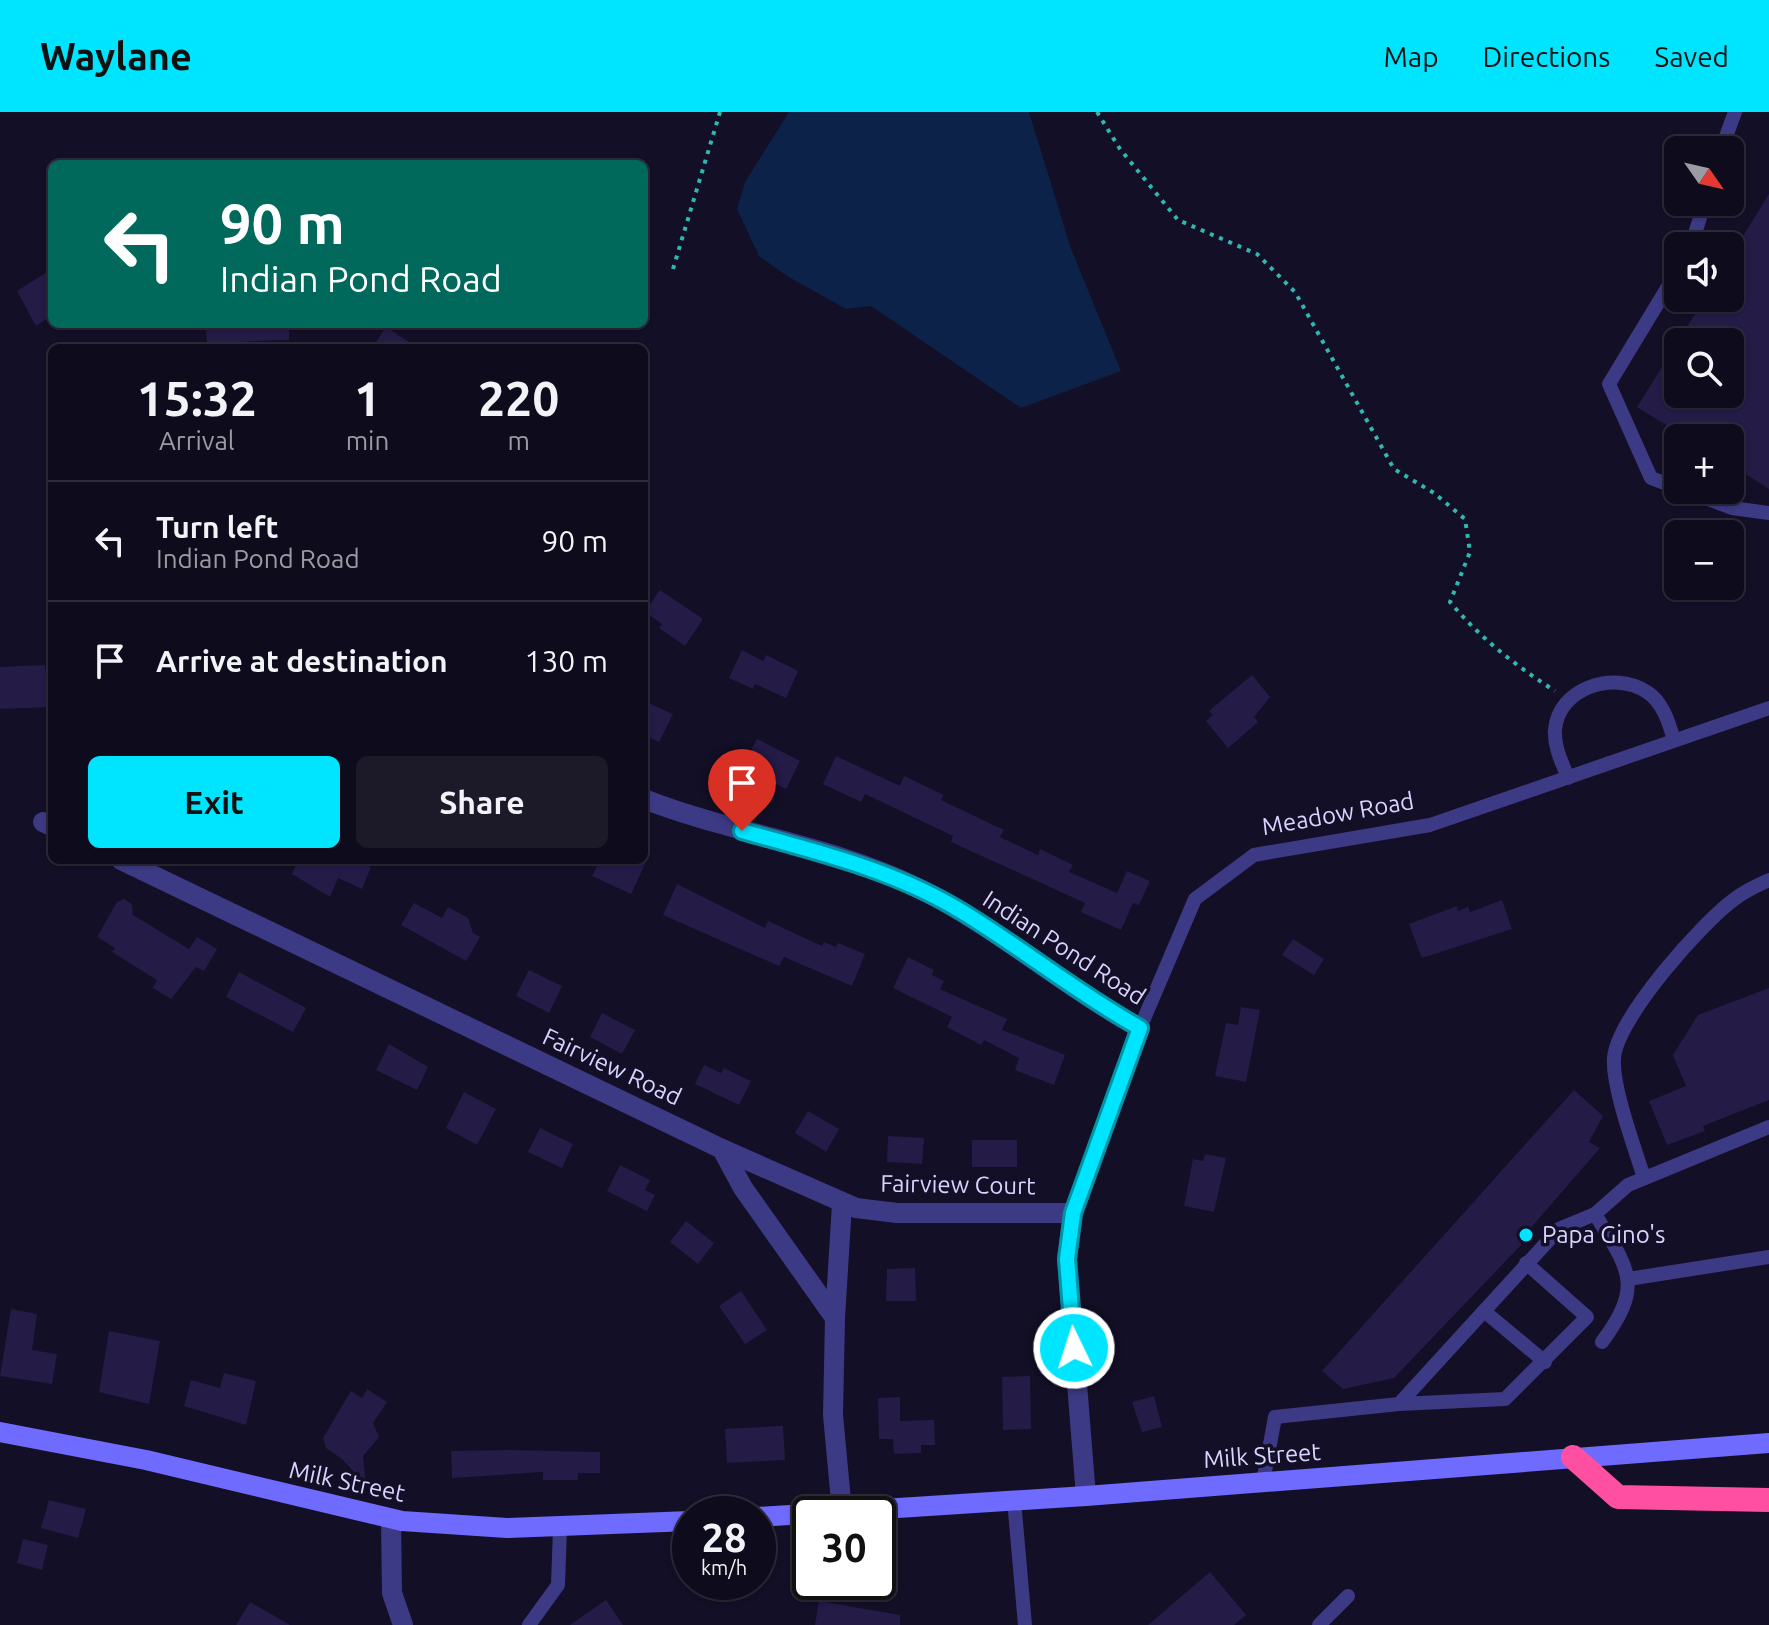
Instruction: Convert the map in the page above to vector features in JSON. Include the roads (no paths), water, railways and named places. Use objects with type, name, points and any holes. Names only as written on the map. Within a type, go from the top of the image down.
[{"type":"highway","points":[[1573,1457],[1618,1497],[1769,1500]]},
{"type":"main road","name":"Milk Street","points":[[0,1432],[146,1460],[391,1519],[455,1527],[560,1528],[672,1522]]},
{"type":"main road","name":"Milk Street","points":[[896,1508],[1769,1443]]},
{"type":"street","name":"Indian Pond Road","points":[[648,801],[679,813],[851,861],[915,886],[961,911],[1091,1001],[1140,1028]]},
{"type":"street","name":"Fairview Road","points":[[129,864],[722,1149]]},
{"type":"street","name":"Fairview Court","points":[[722,1149],[842,1204],[897,1213],[1073,1213]]},
{"type":"street","points":[[722,1149],[743,1188],[835,1318]]},
{"type":"street","points":[[841,1496],[833,1415],[842,1204]]},
{"type":"street","name":"Meadow Road","points":[[1073,1213],[1067,1259],[1086,1496]]},
{"type":"street","points":[[391,1519],[392,1593],[403,1625]]},
{"type":"lane","points":[[1726,136],[1735,112]]},
{"type":"lane","points":[[1664,293],[1609,384],[1651,478],[1664,483]]},
{"type":"lane","points":[[1721,504],[1769,513]]},
{"type":"lane","points":[[1568,778],[1556,749],[1555,728],[1567,699],[1594,684],[1626,684],[1648,693],[1665,714],[1674,740]]},
{"type":"lane","name":"Meadow Road","points":[[1073,1213],[1140,1028],[1195,899],[1254,855],[1430,825],[1769,708]]},
{"type":"lane","points":[[1644,1178],[1623,1109],[1614,1057],[1630,1015],[1679,955],[1736,898],[1769,880]]},
{"type":"lane","points":[[1399,1404],[1559,1229],[1595,1214],[1628,1185],[1769,1127]]},
{"type":"lane","points":[[1595,1214],[1629,1271],[1621,1316],[1602,1342]]},
{"type":"lane","points":[[1628,1279],[1769,1257]]},
{"type":"lane","points":[[1263,1482],[1275,1417],[1399,1404],[1505,1399],[1587,1317],[1526,1263]]},
{"type":"lane","points":[[1484,1311],[1545,1362]]},
{"type":"lane","points":[[1014,1500],[1025,1625]]},
{"type":"lane","points":[[529,1625],[558,1585],[560,1528]]},
{"type":"lane","points":[[1319,1625],[1348,1596]]},
{"type":"water","points":[[789,112],[1029,112],[1070,246],[1121,371],[1021,408],[871,306],[846,309],[787,276],[759,256],[737,209],[745,182]]},
{"type":"place","name":"Papa Gino's","points":[[1526,1235]]}]
